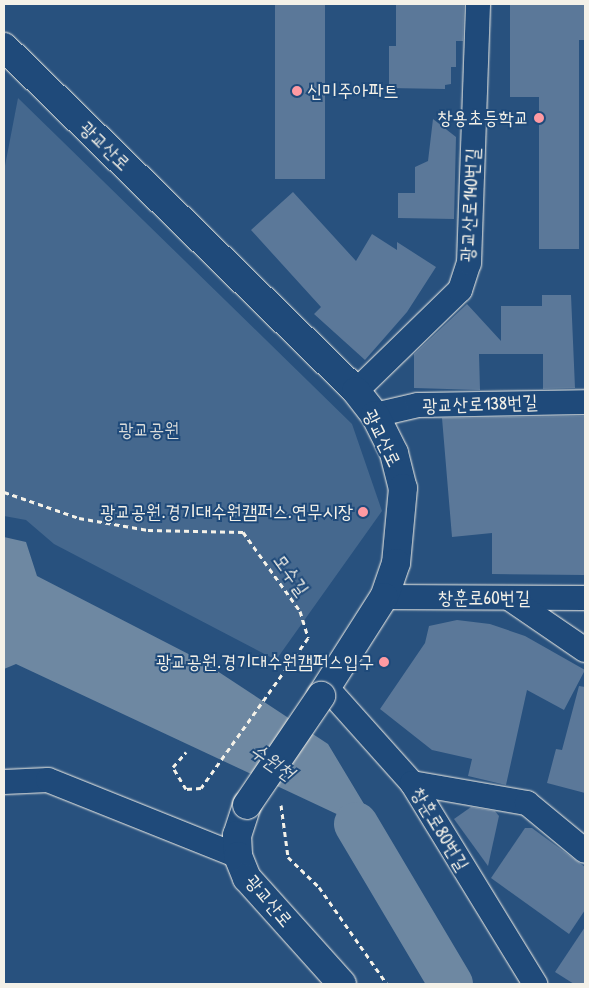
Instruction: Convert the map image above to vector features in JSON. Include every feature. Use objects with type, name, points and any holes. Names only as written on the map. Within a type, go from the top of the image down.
[{"type":"street","name":"광교산로140번길","points":[[356,391],[460,290],[469,263],[478,4]]},
{"type":"street","name":"광교산로","points":[[4,46],[356,391],[375,415],[394,453],[404,488],[401,538],[384,597],[324,692],[239,819],[238,856],[247,878],[342,984]]},
{"type":"street","name":"광교산로138번길","points":[[375,415],[418,405],[585,402]]},
{"type":"street","name":"창훈로60번길","points":[[384,597],[585,598]]},
{"type":"street","points":[[510,598],[585,650]]},
{"type":"street","name":"창훈로80번길","points":[[324,692],[412,783],[535,984]]},
{"type":"street","points":[[4,782],[48,780],[238,856]]},
{"type":"street","points":[[412,783],[527,803],[585,850]]},
{"type":"path","name":"모수길","points":[[4,492],[79,518],[148,530],[243,532],[300,611],[308,638],[201,788],[186,789],[174,767],[186,752]]},
{"type":"path","points":[[281,805],[288,857],[319,887],[387,984]]},
{"type":"green space","name":"광교공원","points":[[18,98],[352,424],[382,511],[276,660],[54,544],[26,520],[4,516],[4,171]]},
{"type":"water","points":[[4,537],[26,542],[37,576],[202,661],[328,744],[472,984],[442,984],[388,877],[343,817],[16,664],[4,669]]},
{"type":"building","name":"신미주아파트","points":[[275,4],[325,4],[325,179],[275,179]]},
{"type":"building","points":[[396,4],[464,4],[463,41],[456,41],[456,67],[451,67],[451,84],[445,85],[445,89],[389,88],[389,46],[396,46]]},
{"type":"building","points":[[510,4],[585,4],[585,40],[579,40],[579,249],[539,249],[539,97],[510,97]]},
{"type":"building","points":[[433,119],[456,137],[454,219],[398,218],[398,193],[415,193],[415,167],[428,161]]},
{"type":"building","points":[[293,192],[356,261],[372,234],[397,250],[397,242],[436,267],[407,312],[365,360],[314,314],[321,307],[251,230]]},
{"type":"building","points":[[542,295],[571,295],[575,388],[543,389],[543,354],[479,354],[480,390],[414,388],[414,354],[467,304],[501,341],[501,306],[542,306]]},
{"type":"building","points":[[585,416],[585,575],[492,574],[492,533],[452,537],[442,418]]},
{"type":"building","points":[[457,620],[490,624],[525,636],[585,670],[564,710],[527,690],[506,785],[468,776],[472,759],[432,750],[380,709],[425,643],[429,626]]},
{"type":"building","points":[[579,686],[585,687],[585,793],[547,783],[556,749],[562,750]]},
{"type":"building","points":[[471,807],[495,811],[499,816],[488,866],[454,819]]},
{"type":"building","points":[[525,828],[532,828],[585,867],[585,910],[569,934],[491,878]]},
{"type":"building","points":[[585,927],[585,984],[574,984],[555,972]]},
{"type":"waterway","name":"수원천","points":[[356,824],[451,984]]},
{"type":"place","name":"신미주아파트","points":[[297,91]]},
{"type":"place","name":"창용초등학교","points":[[539,118]]},
{"type":"place","name":"광교공원.경기대수원캠퍼스.연무시장","points":[[363,512]]},
{"type":"place","name":"광교공원.경기대수원캠퍼스입구","points":[[384,662]]}]
